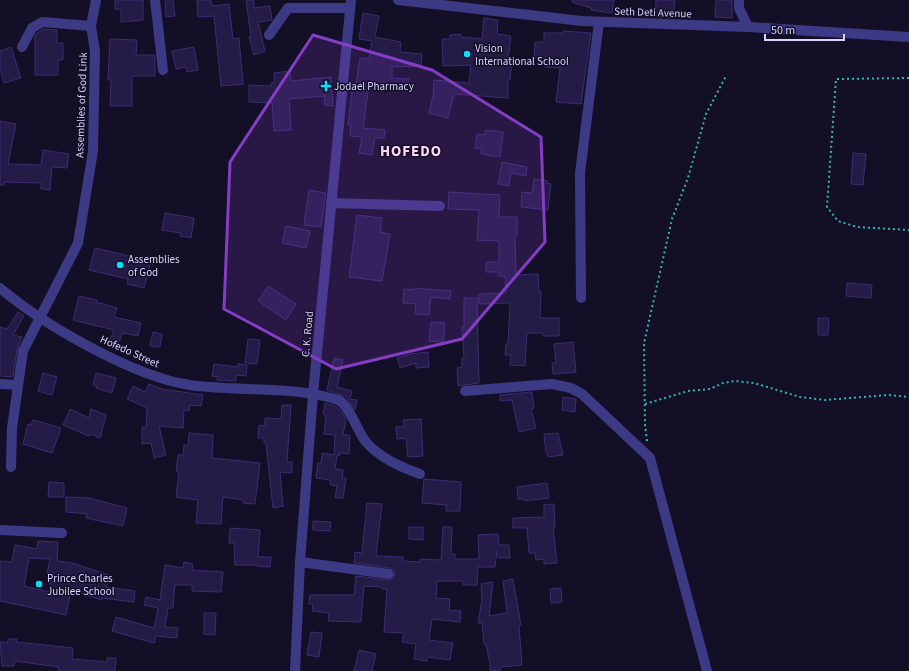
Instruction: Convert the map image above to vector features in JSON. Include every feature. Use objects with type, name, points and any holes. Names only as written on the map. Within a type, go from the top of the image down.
[{"type":"street","name":"Assemblies of God Link","points":[[11,467],[12,428],[23,351],[78,242],[93,151],[95,51],[91,26],[96,0]]},
{"type":"street","points":[[155,0],[163,70]]},
{"type":"street","name":"Seth Deti Avenue","points":[[398,0],[599,22],[748,27],[909,37]]},
{"type":"street","points":[[739,0],[739,8],[748,27]]},
{"type":"street","points":[[269,35],[288,4],[350,4]]},
{"type":"street","name":"C. K. Road","points":[[295,671],[300,562],[313,394],[350,4]]},
{"type":"street","points":[[22,48],[32,28],[42,22],[91,26]]},
{"type":"street","points":[[581,298],[580,173],[599,22]]},
{"type":"street","points":[[331,203],[440,206]]},
{"type":"street","name":"Hofedo Street","points":[[0,288],[40,318],[95,349],[151,375],[190,385],[313,394],[340,400],[356,421],[362,436],[371,447],[403,468],[420,474]]},
{"type":"street","points":[[0,384],[18,385]]},
{"type":"street","points":[[464,391],[552,384],[571,388],[582,394],[650,458],[707,671]]},
{"type":"street","points":[[0,530],[62,533]]},
{"type":"street","points":[[300,562],[389,574]]},
{"type":"path","points":[[650,458],[645,424],[644,343],[672,219],[688,178],[706,114],[726,76]]},
{"type":"path","points":[[909,78],[836,80],[827,207],[838,221],[857,227],[909,230]]},
{"type":"path","points":[[645,404],[688,390],[710,389],[722,383],[735,381],[754,383],[800,397],[825,400],[888,395],[909,396]]},
{"type":"highlighted area","points":[[313,35],[432,70],[541,137],[545,242],[462,339],[336,369],[224,309],[230,162]]},
{"type":"building","points":[[115,0],[143,0],[143,20],[121,22],[121,9],[115,9]]},
{"type":"building","points":[[165,0],[173,0],[175,16],[166,17]]},
{"type":"building","points":[[197,0],[211,0],[212,6],[229,4],[233,39],[239,38],[243,84],[221,86],[214,16],[198,17]]},
{"type":"building","points":[[246,0],[254,0],[254,8],[270,6],[272,20],[258,22],[265,51],[254,55],[249,37],[251,37]]},
{"type":"building","points":[[572,0],[614,0],[612,13],[591,10],[591,8],[572,2]]},
{"type":"building","points":[[656,0],[675,0],[673,18],[655,17]]},
{"type":"building","points":[[716,0],[732,0],[732,18],[715,17]]},
{"type":"building","points":[[363,13],[379,16],[375,37],[401,42],[400,52],[422,54],[421,66],[392,67],[392,78],[409,79],[407,87],[391,84],[390,87],[369,84],[363,128],[385,130],[384,138],[375,138],[372,155],[359,153],[362,137],[350,136],[351,125],[348,125],[353,84],[356,84],[360,58],[369,59],[372,41],[359,39]]},
{"type":"building","points":[[484,18],[498,20],[497,34],[511,36],[508,60],[512,60],[510,80],[508,79],[508,98],[454,94],[448,118],[429,113],[433,96],[434,80],[469,83],[471,65],[443,66],[442,39],[450,39],[450,35],[461,34],[461,37],[482,39]]},
{"type":"building","points":[[43,29],[57,30],[57,43],[63,43],[63,60],[58,60],[58,75],[35,75],[35,35]]},
{"type":"building","points":[[563,31],[591,33],[581,104],[556,102],[560,68],[545,67],[546,58],[534,58],[535,42],[544,42],[544,33],[563,33]]},
{"type":"building","points":[[110,39],[137,40],[136,55],[155,55],[155,76],[132,76],[132,106],[110,106],[111,80],[108,80]]},
{"type":"building","points":[[11,47],[21,78],[4,83],[0,69],[0,51]]},
{"type":"building","points":[[194,47],[198,70],[187,72],[186,67],[176,69],[172,51]]},
{"type":"building","points":[[290,71],[291,81],[331,77],[333,106],[324,105],[325,96],[289,99],[291,130],[274,131],[272,103],[249,102],[249,85],[271,86],[271,83],[275,82],[274,73]]},
{"type":"building","points":[[0,121],[16,124],[8,164],[41,165],[43,150],[69,154],[67,168],[52,167],[50,190],[41,189],[41,183],[5,182],[4,185],[0,185]]},
{"type":"building","points":[[486,130],[503,132],[500,157],[481,154],[482,149],[475,148],[477,134],[485,135]]},
{"type":"building","points":[[853,153],[866,154],[863,185],[851,184]]},
{"type":"building","points":[[502,162],[527,167],[526,176],[511,173],[509,186],[498,184]]},
{"type":"building","points":[[534,179],[548,181],[547,183],[551,184],[548,210],[521,207],[522,192],[532,193]]},
{"type":"building","points":[[309,190],[326,193],[321,227],[304,225]]},
{"type":"building","points":[[449,192],[500,195],[499,217],[517,217],[517,236],[515,236],[516,275],[538,274],[539,292],[541,292],[540,318],[559,318],[559,336],[543,336],[543,333],[527,333],[525,366],[510,365],[511,355],[505,355],[506,344],[508,344],[510,303],[479,304],[479,294],[506,293],[505,276],[499,276],[499,272],[486,272],[486,262],[499,262],[499,241],[477,240],[479,210],[448,209]]},
{"type":"building","points":[[165,213],[194,218],[191,238],[180,236],[181,233],[162,230]]},
{"type":"building","points":[[357,215],[382,218],[380,232],[390,234],[382,281],[349,277]]},
{"type":"building","points":[[286,226],[310,231],[306,248],[282,243]]},
{"type":"building","name":"Assemblies of God","points":[[95,248],[151,261],[144,288],[127,284],[128,279],[89,270]]},
{"type":"building","points":[[847,283],[872,285],[871,298],[846,296]]},
{"type":"building","points":[[268,286],[296,304],[286,320],[258,301]]},
{"type":"building","points":[[415,288],[451,291],[450,299],[431,297],[429,315],[415,314],[416,304],[403,303],[404,289],[414,290]]},
{"type":"building","points":[[79,296],[97,300],[96,302],[117,308],[114,317],[141,323],[138,336],[123,333],[117,346],[109,342],[114,330],[73,320]]},
{"type":"building","points":[[464,298],[477,298],[479,383],[458,386],[457,368],[462,367],[462,359],[464,358],[462,327],[464,327]]},
{"type":"building","points":[[18,312],[24,316],[13,335],[22,337],[17,350],[13,377],[0,376],[0,327],[7,329]]},
{"type":"building","points":[[818,318],[829,318],[828,335],[818,335]]},
{"type":"building","points":[[431,322],[445,323],[443,342],[429,341]]},
{"type":"building","points":[[153,332],[162,334],[160,347],[150,346]]},
{"type":"building","points":[[248,339],[260,340],[257,364],[245,363]]},
{"type":"building","points":[[573,342],[576,372],[553,374],[552,363],[556,363],[554,344]]},
{"type":"building","points":[[428,352],[429,367],[416,368],[416,363],[400,368],[397,358],[411,354]]},
{"type":"building","points":[[334,358],[343,360],[337,387],[352,391],[350,399],[357,400],[355,410],[346,397],[327,390]]},
{"type":"building","points":[[214,364],[238,367],[238,364],[247,365],[246,376],[236,375],[236,381],[217,380],[218,377],[212,376]]},
{"type":"building","points":[[43,373],[57,377],[52,395],[38,391]]},
{"type":"building","points":[[96,373],[116,378],[112,393],[96,388],[97,386],[93,385]]},
{"type":"building","points":[[149,384],[162,389],[203,395],[201,406],[190,405],[189,411],[184,410],[183,428],[159,426],[166,455],[154,458],[151,443],[142,444],[142,427],[146,427],[147,408],[127,399],[133,386],[145,392]]},
{"type":"building","points":[[532,392],[534,408],[531,409],[536,428],[519,432],[512,400],[500,401],[500,395]]},
{"type":"building","points":[[563,397],[576,399],[575,412],[562,410]]},
{"type":"building","points":[[325,403],[335,406],[341,411],[346,419],[343,435],[350,435],[349,454],[340,453],[339,456],[337,456],[335,469],[343,470],[342,478],[346,478],[343,498],[335,498],[337,486],[330,485],[330,480],[316,478],[318,463],[321,463],[322,453],[334,455],[335,435],[324,434],[326,415],[323,414]]},
{"type":"building","points":[[282,405],[291,405],[287,462],[292,462],[292,473],[280,472],[283,506],[273,508],[266,443],[264,443],[264,438],[258,438],[259,425],[265,426],[265,418],[281,419]]},
{"type":"building","points":[[70,409],[89,418],[91,409],[106,415],[100,438],[90,434],[89,436],[63,425]]},
{"type":"building","points":[[421,419],[423,456],[408,457],[406,438],[397,439],[396,427],[404,427],[403,420]]},
{"type":"building","points":[[33,420],[61,428],[52,453],[23,444],[28,424],[31,425]]},
{"type":"building","points":[[189,433],[213,435],[212,458],[260,463],[255,504],[243,503],[243,500],[223,497],[221,524],[196,523],[198,500],[176,497],[179,472],[176,471],[178,455],[183,455],[184,445],[188,445]]},
{"type":"building","points":[[558,433],[563,455],[548,457],[546,453],[544,434]]},
{"type":"building","points":[[424,479],[461,482],[460,511],[446,511],[446,505],[422,503]]},
{"type":"building","points":[[49,482],[64,483],[64,497],[48,497]]},
{"type":"building","points":[[547,483],[549,498],[525,501],[524,499],[518,499],[517,487]]},
{"type":"building","points":[[66,497],[89,498],[127,508],[123,526],[86,518],[87,514],[66,512]]},
{"type":"building","points":[[367,503],[382,504],[376,556],[403,557],[403,561],[420,562],[420,559],[441,560],[443,527],[452,527],[451,554],[455,554],[455,558],[458,559],[479,559],[478,535],[498,534],[499,545],[509,545],[510,558],[499,558],[497,551],[495,567],[478,567],[477,585],[463,585],[463,581],[437,581],[436,598],[450,599],[449,610],[461,611],[460,622],[432,619],[429,640],[453,643],[450,660],[427,657],[427,661],[414,659],[416,644],[402,642],[404,633],[384,632],[387,589],[382,589],[382,587],[364,586],[361,622],[328,621],[329,613],[312,611],[313,604],[309,604],[310,595],[354,595],[356,576],[388,580],[394,578],[395,571],[390,568],[354,563],[355,552],[362,553]]},
{"type":"building","points":[[554,504],[555,527],[553,527],[557,563],[544,564],[544,559],[536,560],[535,553],[529,553],[527,528],[513,528],[513,518],[544,517],[544,505]]},
{"type":"building","points":[[313,521],[331,522],[330,531],[313,530]]},
{"type":"building","points":[[409,527],[423,527],[423,540],[409,539]]},
{"type":"building","points":[[230,528],[260,530],[258,557],[271,557],[270,567],[257,565],[235,565],[234,543],[229,543]]},
{"type":"building","name":"Prince Charles Jubilee School","points":[[38,541],[58,542],[57,561],[72,563],[109,575],[106,587],[135,591],[134,602],[102,598],[102,600],[71,591],[66,615],[0,601],[0,561],[12,562],[15,545],[37,549]],"holes":[[[29,558],[50,559],[47,574],[52,575],[49,592],[24,586]]]},
{"type":"building","points":[[184,562],[193,564],[192,570],[223,572],[221,592],[192,591],[192,585],[175,585],[173,608],[168,608],[165,627],[178,628],[177,638],[156,636],[154,643],[112,631],[116,617],[154,628],[158,608],[144,605],[146,597],[160,600],[165,565],[183,568]]},
{"type":"building","points":[[513,579],[521,625],[519,626],[522,665],[501,667],[500,671],[490,670],[486,644],[484,644],[482,623],[478,623],[482,599],[481,584],[493,582],[489,616],[507,613],[503,581]]},
{"type":"building","points":[[561,588],[562,602],[551,603],[550,589]]},
{"type":"building","points":[[204,613],[216,613],[215,635],[204,634]]},
{"type":"building","points":[[311,632],[322,633],[319,657],[307,655]]},
{"type":"building","points":[[8,639],[17,639],[16,642],[73,648],[72,659],[107,662],[107,658],[116,658],[115,671],[58,671],[59,667],[15,661],[14,666],[2,666],[0,642],[8,642]]},
{"type":"building","points":[[359,650],[376,654],[372,671],[354,671]]},
{"type":"place","name":"Vision International School","points":[[467,54]]},
{"type":"place","name":"Jodael Pharmacy","points":[[326,86]]},
{"type":"place","name":"Assemblies of God","points":[[120,265]]},
{"type":"place","name":"Prince Charles Jubilee School","points":[[39,584]]},
{"type":"district","name":"HOFEDO","points":[[411,151]]}]
